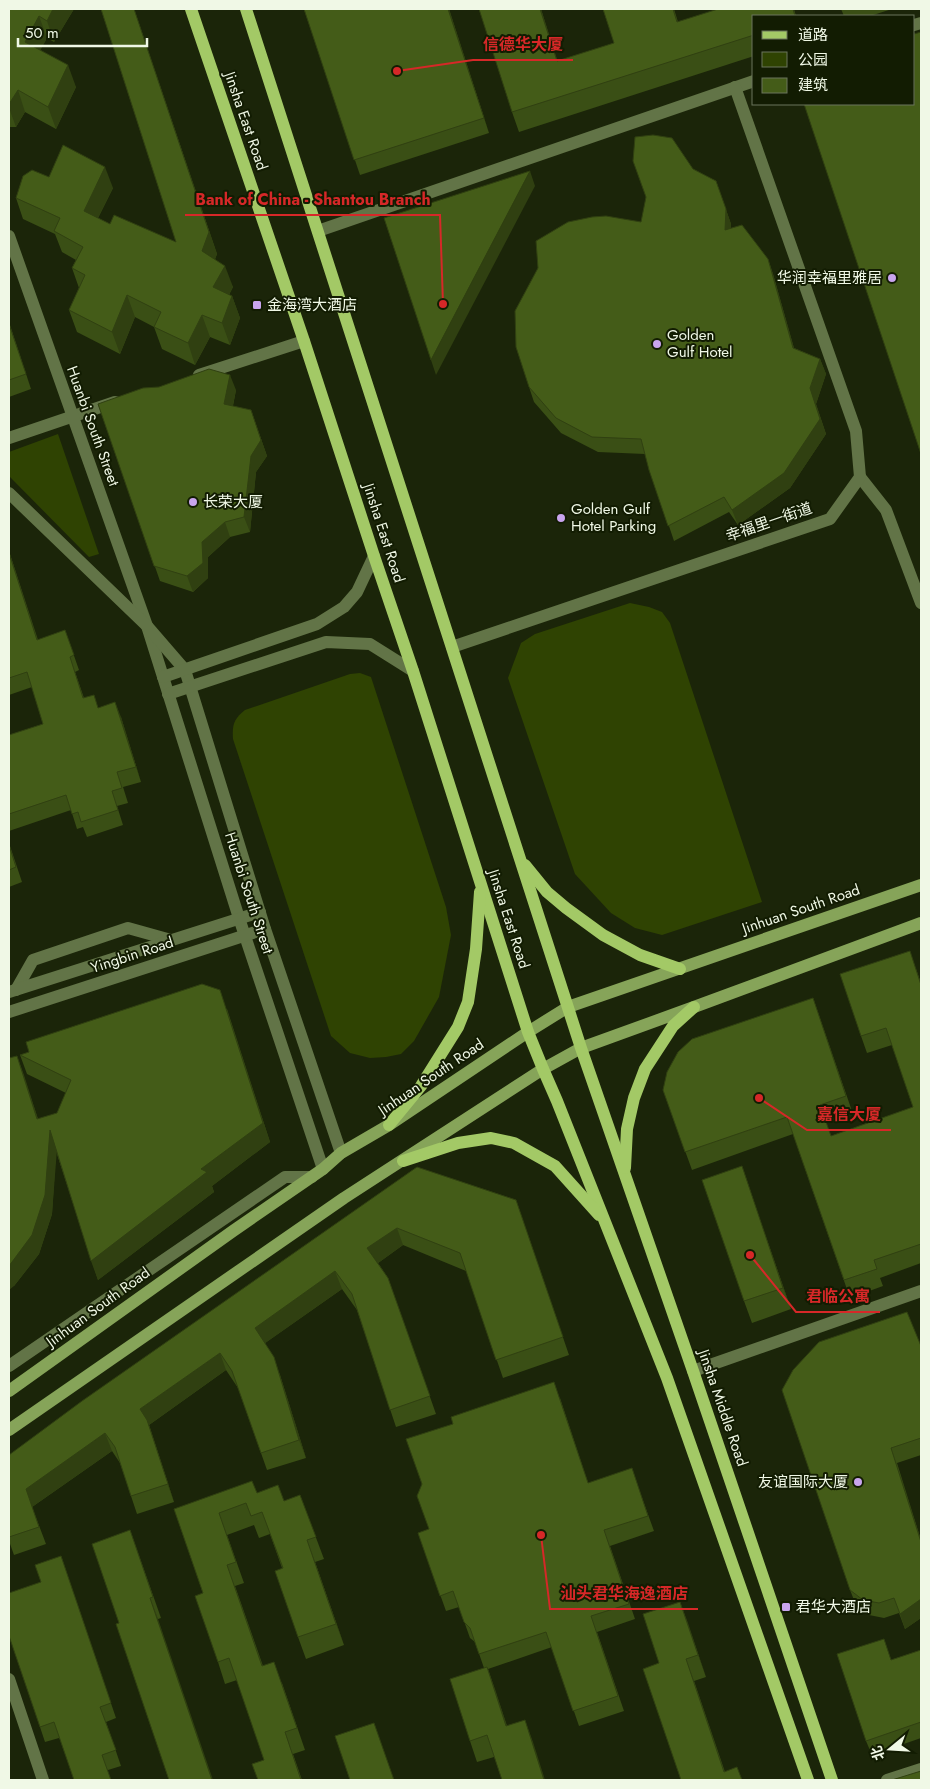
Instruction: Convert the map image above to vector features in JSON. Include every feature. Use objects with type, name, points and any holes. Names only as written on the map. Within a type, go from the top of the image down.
[{"type":"main road","name":"Jinsha East Road","points":[[191,9],[304,341],[413,671],[528,1032],[542,1069]]},
{"type":"main road","name":"Jinsha East Road","points":[[246,9],[581,1048]]},
{"type":"main road","points":[[520,858],[547,892],[603,935],[640,956],[680,969]]},
{"type":"main road","points":[[388,1125],[421,1086],[458,1027],[468,1002],[476,949],[480,884]]},
{"type":"main road","name":"Jinhuan South Road","points":[[9,1391],[312,1177],[341,1153],[388,1125],[528,1032],[568,1008],[921,885]]},
{"type":"main road","points":[[9,1430],[245,1266],[542,1069],[581,1048],[921,922]]},
{"type":"main road","points":[[625,1176],[627,1130],[634,1098],[645,1069],[673,1026],[694,1007]]},
{"type":"main road","name":"Jinsha Middle Road","points":[[581,1048],[832,1780]]},
{"type":"main road","points":[[542,1069],[557,1101],[667,1378],[808,1780]]},
{"type":"main road","points":[[403,1161],[458,1143],[490,1138],[514,1143],[556,1166],[605,1222]]},
{"type":"street","points":[[318,231],[752,82]]},
{"type":"street","points":[[735,87],[856,431],[860,477],[886,510],[921,603]]},
{"type":"street","name":"Huanbi South Street","points":[[9,236],[147,626],[239,918],[323,1169]]},
{"type":"street","points":[[184,380],[304,341]]},
{"type":"street","points":[[9,438],[128,398]]},
{"type":"street","name":"幸福里一街道","points":[[452,647],[830,519],[860,477]]},
{"type":"street","points":[[9,493],[147,626]]},
{"type":"street","points":[[163,677],[317,624],[344,607],[357,592],[374,556]]},
{"type":"street","name":"Huanbi South Street","points":[[147,626],[185,670],[265,929],[341,1153]]},
{"type":"street","points":[[168,694],[326,642],[370,644],[413,671]]},
{"type":"street","name":"Yingbin Road","points":[[12,991],[260,912]]},
{"type":"street","points":[[12,991],[33,960],[128,928],[172,940]]},
{"type":"street","name":"Yingbin Road","points":[[9,1012],[265,929]]},
{"type":"street","points":[[9,1366],[285,1177],[312,1177]]},
{"type":"street","points":[[693,1371],[921,1291]]},
{"type":"street","points":[[9,1679],[43,1780]]},
{"type":"street","points":[[887,1780],[921,1769]]},
{"type":"green space","points":[[58,434],[99,554],[89,557],[9,476],[9,452]]},
{"type":"green space","points":[[630,603],[662,612],[670,623],[762,902],[662,935],[635,928],[611,913],[575,874],[508,678],[521,643],[535,634]]},
{"type":"green space","points":[[360,673],[371,677],[446,907],[451,935],[439,997],[414,1041],[401,1054],[370,1058],[350,1053],[331,1036],[233,739],[234,722],[245,710],[350,674]]},
{"type":"building","points":[[9,9],[53,9],[47,21],[39,16],[25,42],[68,65],[48,107],[18,90],[9,104]]},
{"type":"building","points":[[101,9],[134,9],[209,232],[202,251],[225,266],[213,287],[232,296],[222,323],[202,315],[188,343],[154,327],[161,312],[127,295],[112,332],[69,310],[85,275],[72,268],[83,247],[54,231],[60,218],[16,198],[23,176],[32,170],[49,177],[63,145],[105,167],[84,211],[110,224],[114,215],[176,242]]},
{"type":"building","points":[[304,9],[448,9],[484,118],[354,160]]},
{"type":"building","points":[[479,9],[540,9],[557,61],[614,43],[603,9],[673,9],[677,22],[718,9],[793,9],[795,15],[752,15],[752,36],[512,112]]},
{"type":"building","name":"华润幸福里雅居","points":[[921,32],[921,454],[804,105],[915,105],[915,34]]},
{"type":"building","name":"Golden Gulf Hotel","points":[[653,135],[672,138],[693,169],[716,181],[726,209],[725,230],[742,225],[768,259],[793,348],[820,359],[810,388],[820,419],[784,473],[732,510],[724,497],[668,526],[649,470],[641,439],[592,437],[556,418],[529,387],[516,347],[515,311],[538,268],[536,241],[568,222],[592,217],[606,216],[641,222],[646,197],[633,161],[635,137]]},
{"type":"building","points":[[530,171],[431,360],[384,218]]},
{"type":"building","points":[[9,324],[26,374],[9,380]]},
{"type":"building","name":"长荣大厦","points":[[209,369],[230,375],[224,404],[251,410],[261,440],[251,456],[244,517],[225,522],[202,542],[203,563],[187,576],[154,566],[98,404],[143,388],[159,387]]},
{"type":"building","points":[[9,553],[37,640],[65,630],[74,655],[70,657],[83,698],[94,695],[98,708],[115,702],[136,767],[117,772],[122,788],[112,791],[118,810],[81,822],[78,812],[72,814],[66,795],[9,814],[9,735],[43,724],[27,672],[9,678]]},
{"type":"building","points":[[9,845],[16,867],[9,870]]},
{"type":"building","points":[[910,951],[921,985],[921,1244],[874,1260],[877,1269],[844,1280],[787,1117],[685,1152],[663,1090],[667,1072],[678,1052],[692,1039],[813,998],[846,1096],[820,1105],[831,1136],[913,1107],[886,1028],[861,1036],[840,974]]},
{"type":"building","points":[[202,984],[220,990],[263,1123],[201,1169],[207,1172],[91,1261],[50,1130],[45,1195],[32,1235],[9,1266],[9,1058],[17,1056],[37,1119],[57,1113],[71,1080],[20,1055],[29,1052],[26,1042]]},
{"type":"building","points":[[742,1166],[783,1288],[744,1301],[702,1180]]},
{"type":"building","points":[[417,1167],[516,1200],[563,1337],[496,1360],[460,1253],[397,1228],[367,1248],[388,1278],[430,1396],[390,1410],[352,1294],[335,1271],[255,1328],[274,1357],[299,1440],[261,1453],[232,1371],[220,1353],[140,1409],[147,1420],[168,1484],[131,1496],[115,1447],[105,1433],[26,1489],[39,1527],[9,1537],[9,1455],[82,1401]]},
{"type":"building","name":"友谊国际大厦","points":[[907,1312],[921,1346],[921,1438],[891,1448],[921,1542],[921,1599],[900,1614],[894,1598],[879,1603],[863,1600],[850,1590],[782,1390],[793,1370],[819,1342]]},
{"type":"building","points":[[554,1382],[588,1483],[632,1468],[648,1516],[604,1530],[629,1604],[591,1616],[618,1696],[573,1711],[546,1632],[479,1654],[470,1628],[464,1622],[453,1591],[440,1596],[418,1533],[429,1529],[417,1496],[422,1484],[406,1439],[453,1424],[451,1417]]},
{"type":"building","points":[[252,1481],[257,1493],[278,1485],[284,1501],[300,1495],[316,1537],[307,1540],[336,1624],[298,1637],[275,1571],[283,1568],[262,1512],[251,1516],[246,1503],[219,1513],[236,1562],[227,1565],[262,1666],[274,1662],[297,1728],[285,1732],[301,1780],[258,1780],[252,1764],[264,1760],[229,1658],[218,1662],[195,1596],[203,1593],[174,1509]]},
{"type":"building","points":[[130,1530],[153,1597],[150,1598],[212,1780],[169,1780],[116,1624],[119,1623],[92,1544]]},
{"type":"building","points":[[61,1556],[111,1703],[100,1707],[116,1750],[102,1755],[111,1780],[74,1780],[54,1722],[40,1727],[9,1636],[9,1593],[41,1582],[35,1565]]},
{"type":"building","points":[[680,1602],[698,1655],[686,1659],[724,1772],[737,1767],[742,1780],[681,1780],[643,1669],[659,1663],[643,1614]]},
{"type":"building","points":[[884,1639],[891,1660],[921,1650],[921,1722],[866,1741],[837,1654]]},
{"type":"building","points":[[487,1667],[506,1726],[525,1720],[544,1780],[502,1780],[487,1735],[470,1741],[450,1679]]},
{"type":"building","points":[[374,1723],[394,1780],[350,1780],[335,1736]]},
{"type":"building","points":[[921,1771],[921,1780],[892,1780]]},
{"type":"place","name":"信德华大厦","points":[[397,71]]},
{"type":"place","name":"华润幸福里雅居","points":[[892,278]]},
{"type":"place","name":"Bank of China - Shantou Branch","points":[[443,304]]},
{"type":"place","name":"金海湾大酒店","points":[[257,305]]},
{"type":"place","name":"Golden Gulf Hotel","points":[[657,344]]},
{"type":"place","name":"长荣大厦","points":[[193,502]]},
{"type":"place","name":"Golden Gulf Hotel Parking","points":[[561,518]]},
{"type":"place","name":"嘉信大厦","points":[[759,1098]]},
{"type":"place","name":"君临公寓","points":[[750,1255]]},
{"type":"place","name":"友谊国际大厦","points":[[858,1482]]},
{"type":"place","name":"汕头君华海逸酒店","points":[[541,1535]]},
{"type":"place","name":"君华大酒店","points":[[786,1607]]}]
